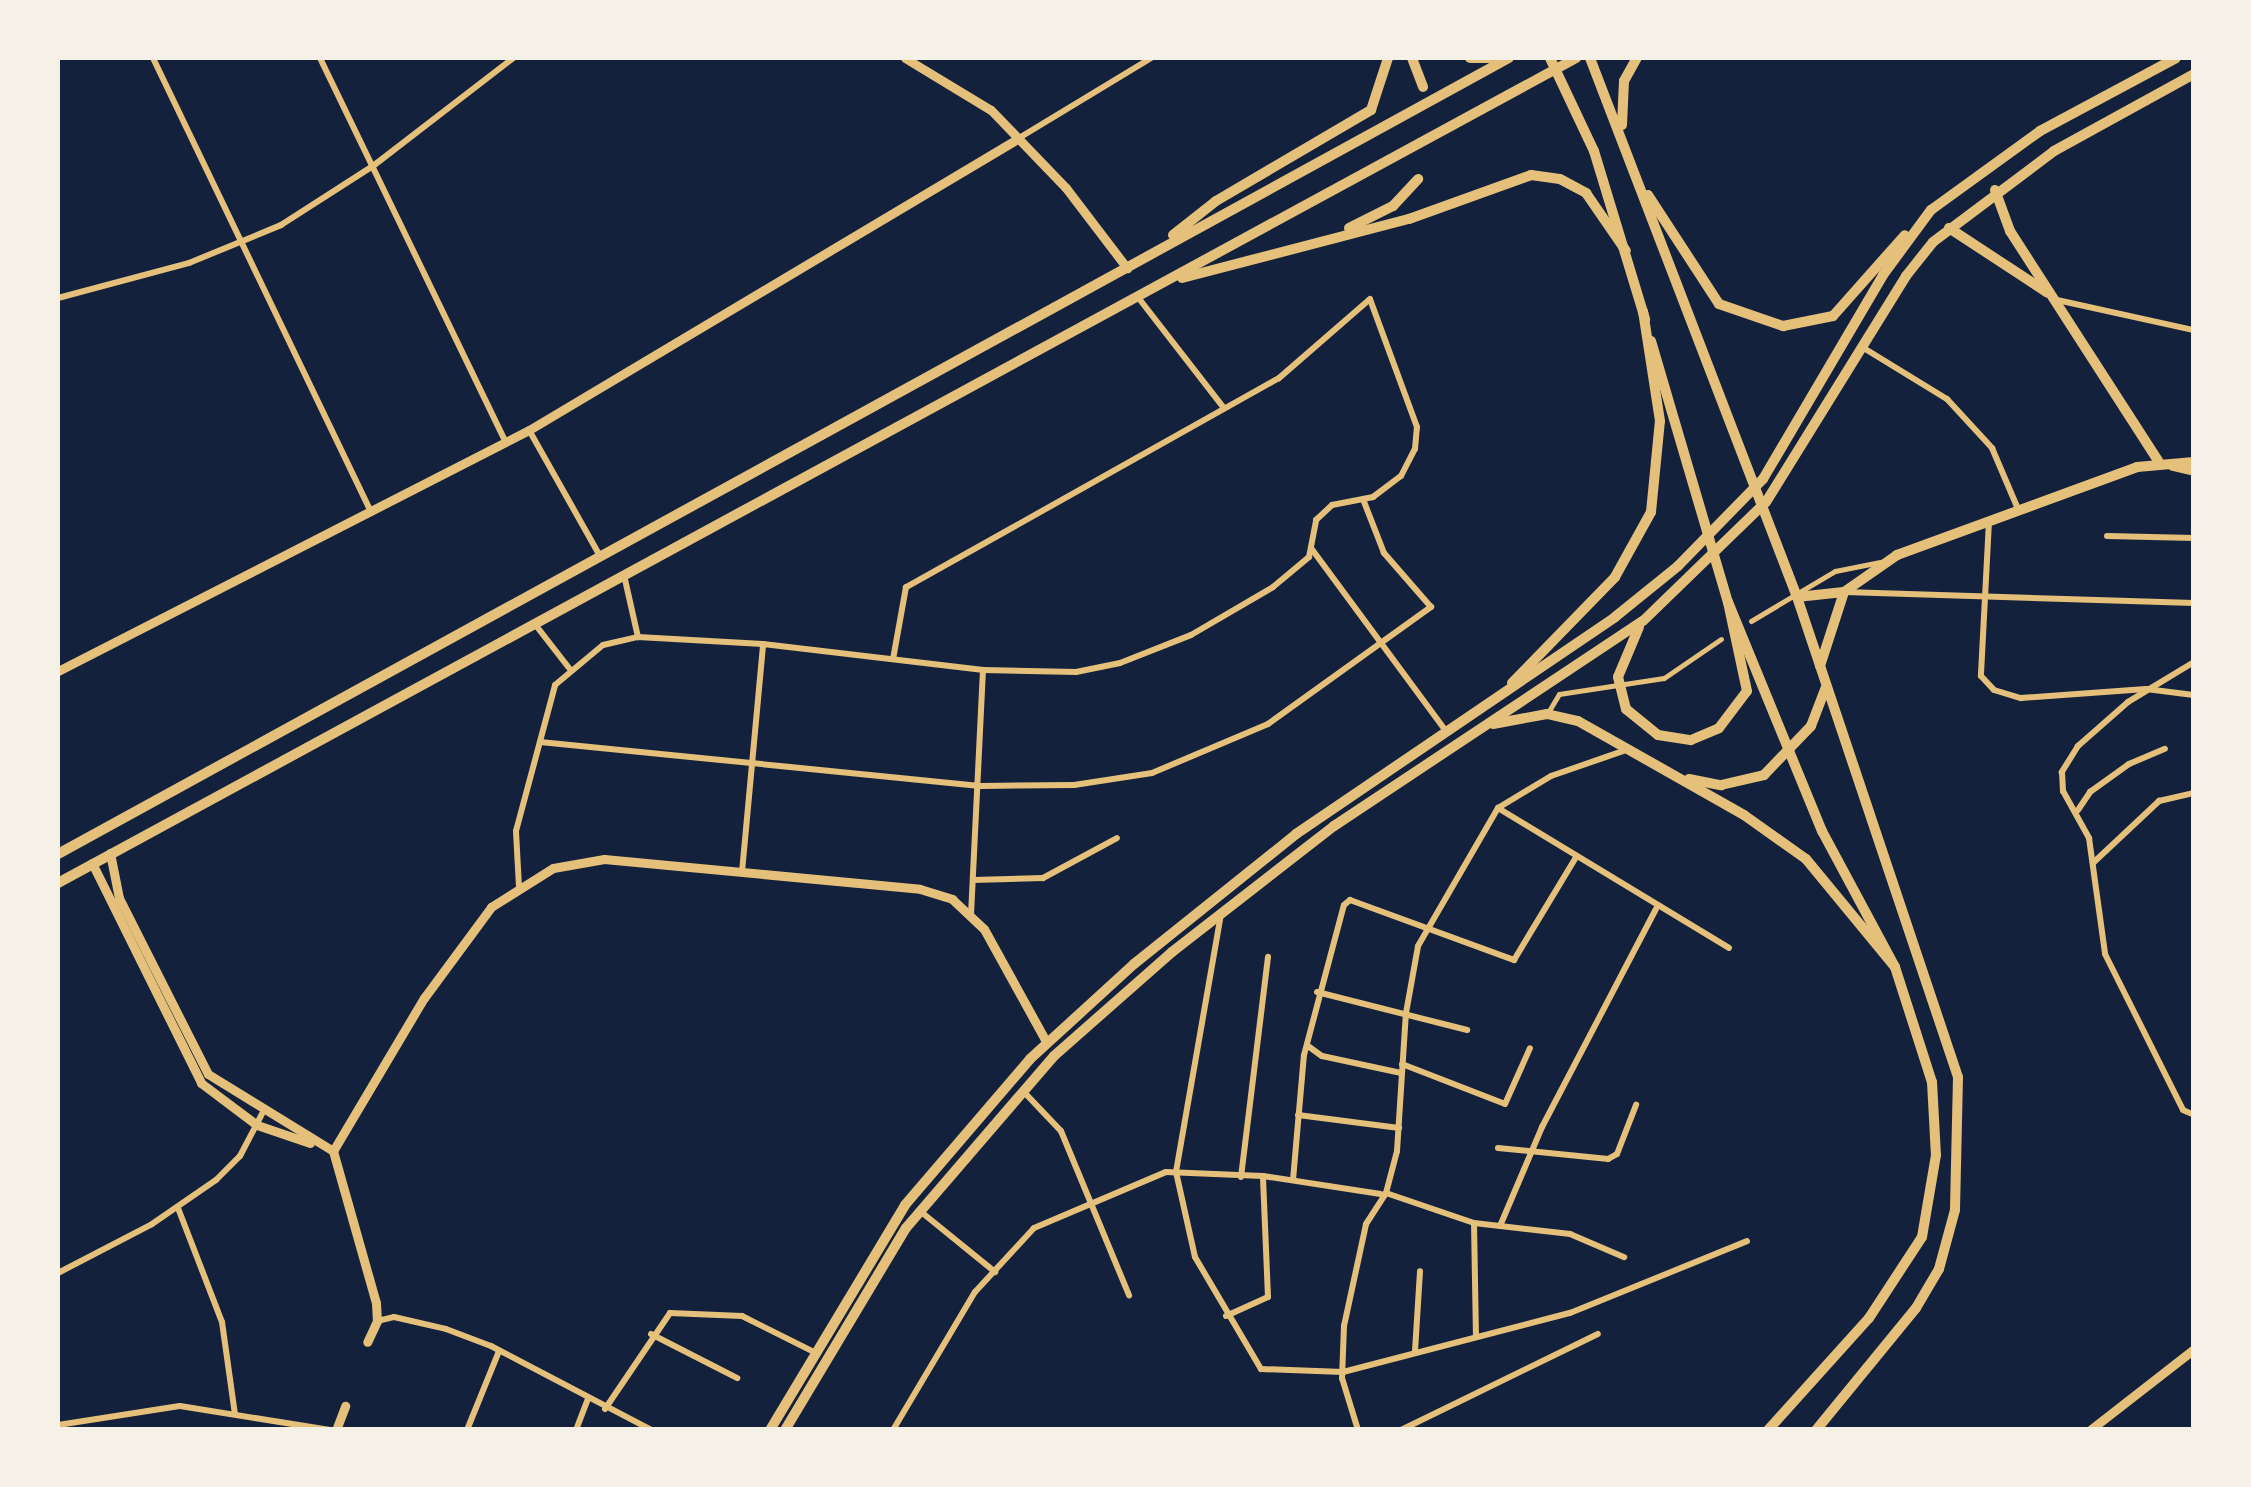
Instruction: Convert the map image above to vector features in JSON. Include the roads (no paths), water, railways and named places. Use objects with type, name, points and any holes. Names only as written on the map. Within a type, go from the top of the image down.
[{"type":"main road","points":[[58,854],[598,554],[1127,268],[1216,201],[1372,110],[1388,58]]},
{"type":"main road","points":[[1412,58],[1423,87]]},
{"type":"main road","points":[[1471,58],[1490,58]]},
{"type":"main road","points":[[1153,251],[1510,58]]},
{"type":"main road","points":[[1550,58],[1594,151],[1728,602],[1822,831],[1894,967],[1932,1082],[1936,1155],[1922,1238],[1869,1318],[1768,1430]]},
{"type":"main road","points":[[1590,58],[1648,195],[1797,597],[1958,1077],[1961,1143],[1955,1210],[1939,1269],[1916,1308],[1816,1430]]},
{"type":"main road","points":[[1623,136],[1622,94],[1637,58]]},
{"type":"main road","points":[[1648,195],[1719,304],[1782,326],[1833,316],[1931,210],[2040,130],[2176,58]]},
{"type":"main road","points":[[58,883],[1573,59]]},
{"type":"main road","points":[[785,1430],[843,1325],[920,1212],[1022,1090],[1221,912],[1334,826],[1643,621],[1730,544],[1806,447],[1906,276],[1949,228],[1995,190],[2194,74]]},
{"type":"main road","points":[[1169,281],[1409,219],[1531,175],[1560,179],[1586,193],[1626,251]]},
{"type":"main road","points":[[1302,247],[1387,210],[1418,179]]},
{"type":"main road","points":[[1995,190],[2010,231],[2158,461],[2194,471]]},
{"type":"main road","points":[[770,1430],[812,1352],[905,1204],[1046,1043],[1296,834],[1616,617],[1728,522],[1795,431],[1883,274],[1931,210]]},
{"type":"main road","points":[[1949,228],[2057,300]]},
{"type":"main road","points":[[1490,705],[1616,577],[1652,512],[1660,421],[1643,311]]},
{"type":"main road","points":[[1797,597],[1844,592],[1883,562],[2018,509],[2158,461],[2194,462]]},
{"type":"main road","points":[[1820,666],[1844,592]]},
{"type":"main road","points":[[1643,621],[1622,659],[1620,687],[1634,720],[1658,735],[1691,740],[1719,728],[1747,692],[1728,602]]},
{"type":"main road","points":[[1660,770],[1721,785],[1764,775],[1811,726],[1826,687]]},
{"type":"main road","points":[[1482,728],[1547,714],[1578,721],[1744,814],[1806,859],[1894,967]]},
{"type":"street","points":[[153,58],[370,510]]},
{"type":"street","points":[[320,58],[504,442]]},
{"type":"street","points":[[58,298],[241,243],[373,166],[513,58]]},
{"type":"street","points":[[905,58],[991,110],[1127,268]]},
{"type":"street","points":[[58,671],[529,430],[1151,58]]},
{"type":"street","points":[[1137,296],[1223,408]]},
{"type":"street","points":[[519,888],[516,831],[555,685],[569,668],[603,645],[638,637],[763,644],[984,670],[1076,672],[1120,664],[1191,636],[1273,587],[1308,556],[1324,512],[1363,499],[1401,476],[1415,449],[1416,427],[1370,299],[1295,366],[906,587],[893,659]]},
{"type":"street","points":[[2057,300],[2194,330]]},
{"type":"street","points":[[1862,348],[1947,398],[1992,448],[2018,509]]},
{"type":"street","points":[[529,430],[598,554]]},
{"type":"street","points":[[540,742],[980,786],[1074,786],[1152,773],[1268,724],[1432,607],[1384,553],[1363,499]]},
{"type":"street","points":[[1989,520],[1981,676],[1994,690],[2021,698],[2146,689],[2193,695]]},
{"type":"street","points":[[2107,536],[2194,538]]},
{"type":"street","points":[[1310,547],[1446,732]]},
{"type":"street","points":[[1751,621],[1855,564],[1883,562]]},
{"type":"street","points":[[624,574],[638,637]]},
{"type":"street","points":[[1844,592],[2194,604]]},
{"type":"street","points":[[534,623],[569,668]]},
{"type":"street","points":[[1547,714],[1560,694],[1664,678],[1721,639]]},
{"type":"street","points":[[742,872],[763,644]]},
{"type":"street","points":[[2194,662],[2146,689],[2078,746],[2062,772],[2063,792],[2078,810],[2092,864],[2105,954],[2182,1110],[2194,1115]]},
{"type":"street","points":[[971,915],[984,670]]},
{"type":"street","points":[[2078,810],[2090,792],[2130,764],[2165,749]]},
{"type":"street","points":[[1358,1430],[1343,1372],[1344,1326],[1366,1224],[1384,1193],[1400,1128],[1406,1013],[1427,931],[1498,808],[1550,776],[1627,750]]},
{"type":"street","points":[[2092,864],[2159,801],[2194,793]]},
{"type":"street","points":[[1498,808],[1656,908],[1729,948]]},
{"type":"street","points":[[973,880],[1043,878],[1117,838]]},
{"type":"street","points":[[110,853],[119,898],[189,1044],[208,1074],[263,1112],[333,1151],[363,1243],[377,1321],[367,1342]]},
{"type":"street","points":[[1293,1180],[1298,1114],[1317,992],[1350,900],[1506,961],[1519,959],[1575,858]]},
{"type":"street","points":[[333,1151],[468,934],[519,888],[553,868],[604,860],[920,889],[952,899],[971,915],[1046,1043]]},
{"type":"street","points":[[92,863],[188,1066],[213,1095],[257,1125],[333,1151]]},
{"type":"street","points":[[1500,1226],[1530,1154],[1656,908]]},
{"type":"street","points":[[1221,912],[1176,1172],[1195,1257],[1252,1360],[1276,1374],[1343,1372],[1591,1306],[1748,1241]]},
{"type":"street","points":[[1241,1176],[1268,957]]},
{"type":"street","points":[[1317,992],[1467,1030]]},
{"type":"street","points":[[1308,1046],[1322,1056],[1401,1068],[1504,1104],[1530,1048]]},
{"type":"street","points":[[1022,1090],[1061,1131],[1094,1201],[1130,1295]]},
{"type":"street","points":[[1498,1148],[1608,1159],[1617,1154],[1636,1104]]},
{"type":"street","points":[[58,1272],[178,1208],[240,1156],[263,1112]]},
{"type":"street","points":[[1298,1114],[1400,1128]]},
{"type":"street","points":[[893,1430],[976,1292],[1027,1233],[1094,1201],[1176,1172],[1263,1176],[1384,1193],[1474,1222],[1570,1234],[1624,1257]]},
{"type":"street","points":[[1226,1316],[1268,1297],[1263,1176]]},
{"type":"street","points":[[178,1208],[222,1322],[235,1414]]},
{"type":"street","points":[[920,1212],[995,1272]]},
{"type":"street","points":[[1474,1222],[1476,1334]]},
{"type":"street","points":[[1414,1352],[1420,1271]]},
{"type":"street","points":[[605,1409],[652,1334],[670,1314],[686,1309],[742,1316],[812,1352]]},
{"type":"street","points":[[377,1321],[394,1318],[446,1329],[498,1351],[652,1430]]},
{"type":"street","points":[[652,1334],[737,1378]]},
{"type":"street","points":[[1401,1430],[1598,1334]]},
{"type":"street","points":[[2090,1430],[2194,1349]]},
{"type":"street","points":[[467,1430],[498,1351]]},
{"type":"street","points":[[576,1430],[588,1398]]},
{"type":"street","points":[[58,1425],[180,1406],[333,1430],[345,1406]]}]
